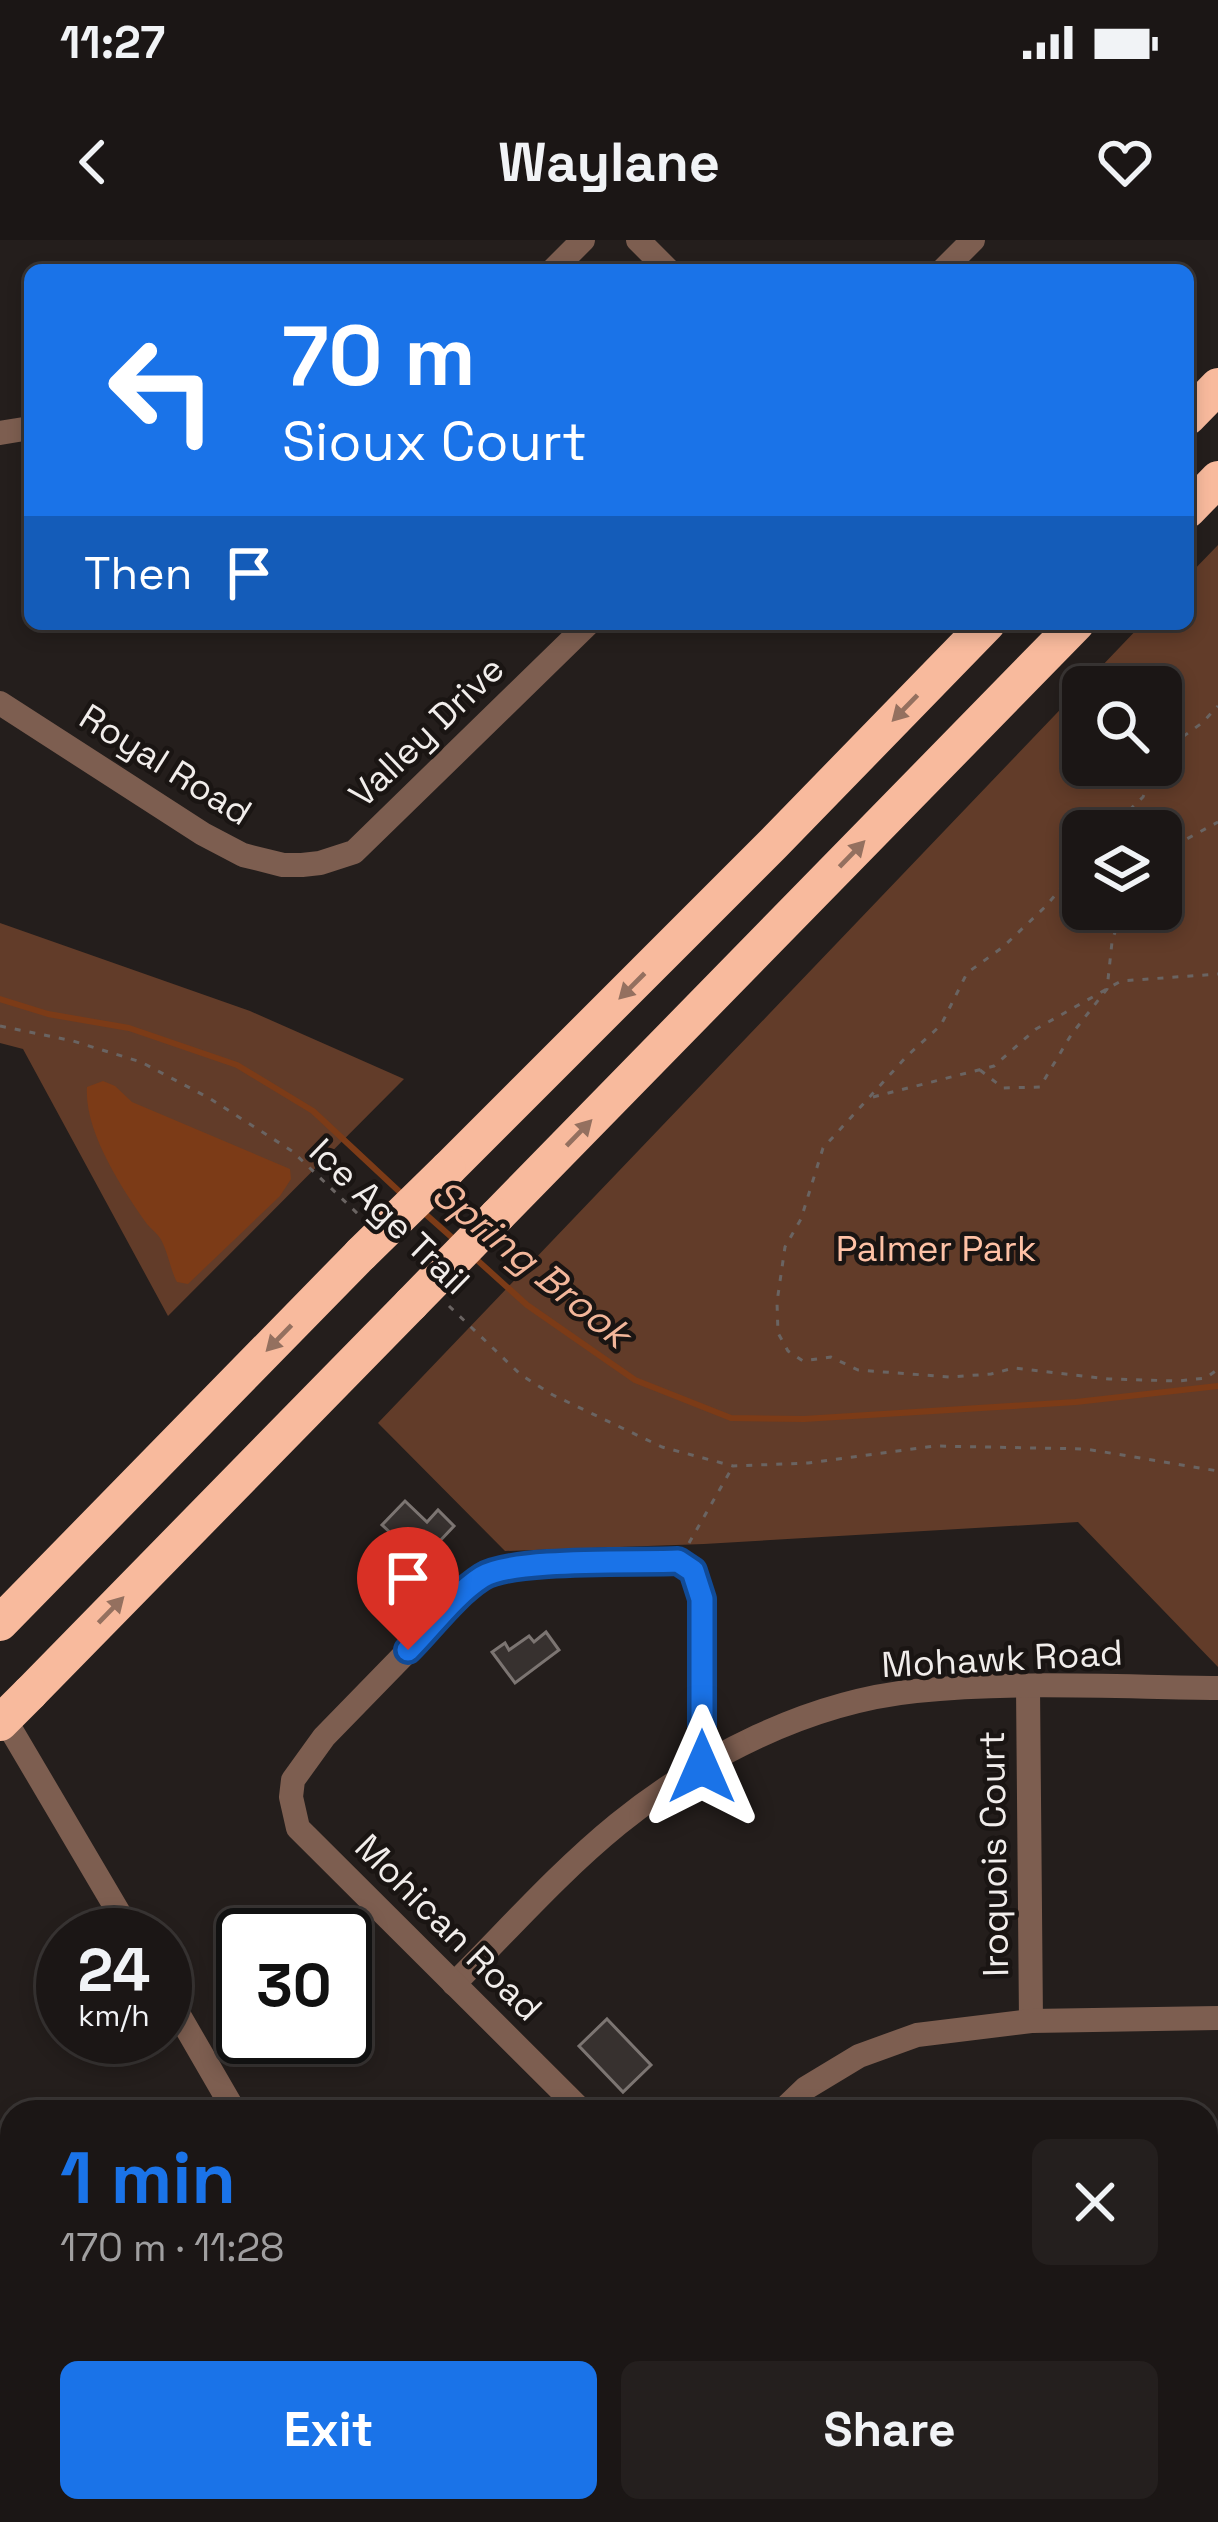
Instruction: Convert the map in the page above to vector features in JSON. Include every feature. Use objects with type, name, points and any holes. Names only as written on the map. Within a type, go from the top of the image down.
[{"type":"highway","points":[[1194,411],[1218,386]]},
{"type":"highway","points":[[1194,504],[1218,479]]},
{"type":"highway","points":[[0,1623],[366,1240],[448,1169],[981,630]]},
{"type":"highway","points":[[0,1723],[15,1702],[1070,630]]},
{"type":"street","points":[[559,264],[583,240]]},
{"type":"street","points":[[638,240],[662,264]]},
{"type":"street","points":[[949,264],[973,240]]},
{"type":"street","name":"Valley Drive","points":[[302,865],[355,852],[582,630]]},
{"type":"street","name":"Royal Road","points":[[0,703],[203,834],[243,855],[302,865]]},
{"type":"street","points":[[678,1561],[693,1571],[702,1599],[702,1767]]},
{"type":"street","name":"Mohican Road","points":[[571,2100],[298,1828],[291,1797],[293,1780],[324,1737],[486,1575],[510,1567],[678,1561]]},
{"type":"street","name":"Iroquois Court","points":[[1028,1687],[1030,2021]]},
{"type":"street","name":"Mohawk Road","points":[[454,1984],[620,1823],[702,1767],[787,1724],[849,1704],[913,1691],[1218,1688]]},
{"type":"street","points":[[15,1702],[118,1908]]},
{"type":"street","points":[[794,2100],[859,2056],[916,2035],[1030,2021],[1218,2018]]},
{"type":"street","points":[[192,2038],[228,2100]]},
{"type":"path","points":[[1182,737],[1218,706]]},
{"type":"path","points":[[1130,810],[1147,786]]},
{"type":"path","points":[[1182,842],[1218,822]]},
{"type":"path","points":[[1062,887],[1003,947],[967,973],[940,1025],[824,1148],[800,1219],[785,1246],[778,1333],[788,1351],[803,1361],[831,1357],[858,1370],[906,1376],[991,1374],[1014,1368],[1178,1381],[1206,1378],[1218,1369]]},
{"type":"path","points":[[980,1070],[1003,1088],[1040,1087],[1107,988],[1116,930]]},
{"type":"path","points":[[869,1098],[994,1066],[1036,1029],[1121,981],[1218,974]]},
{"type":"path","name":"Ice Age Trail","points":[[0,1026],[141,1062],[209,1098],[292,1151],[366,1240]]},
{"type":"path","name":"Ice Age Trail","points":[[450,1307],[521,1375],[553,1395],[662,1448],[733,1466],[935,1446],[1086,1449],[1218,1471]]},
{"type":"path","points":[[678,1561],[733,1466]]},
{"type":"green space","name":"Palmer Park","points":[[1218,545],[1218,1667],[1078,1522],[505,1551],[378,1423],[1062,708],[1062,786],[1182,786],[1182,666],[1102,666],[1136,630],[1194,630],[1194,570]]},
{"type":"green space","points":[[0,923],[250,1011],[404,1079],[168,1316],[23,1049],[0,1043]]},
{"type":"shaded area","points":[[103,1081],[132,1102],[290,1169],[291,1179],[280,1196],[188,1284],[177,1282],[160,1238],[127,1194],[98,1140],[87,1087]]},
{"type":"building","points":[[405,1501],[427,1522],[438,1510],[454,1526],[421,1561],[382,1525]]},
{"type":"building","points":[[546,1632],[559,1650],[515,1683],[492,1652],[505,1643],[509,1650],[529,1636],[534,1642]]},
{"type":"building","points":[[607,2019],[651,2065],[623,2092],[579,2046]]},
{"type":"waterway","name":"Spring Brook","points":[[0,999],[48,1014],[129,1028],[237,1065],[313,1111],[403,1195]]},
{"type":"waterway","name":"Spring Brook","points":[[422,1211],[457,1242]]},
{"type":"waterway","name":"Spring Brook","points":[[476,1259],[527,1305],[635,1380],[731,1418],[804,1419],[1076,1402],[1218,1386]]},
{"type":"route","points":[[408,1650],[475,1582],[496,1570],[678,1561],[693,1571],[702,1599],[702,1767]]}]
